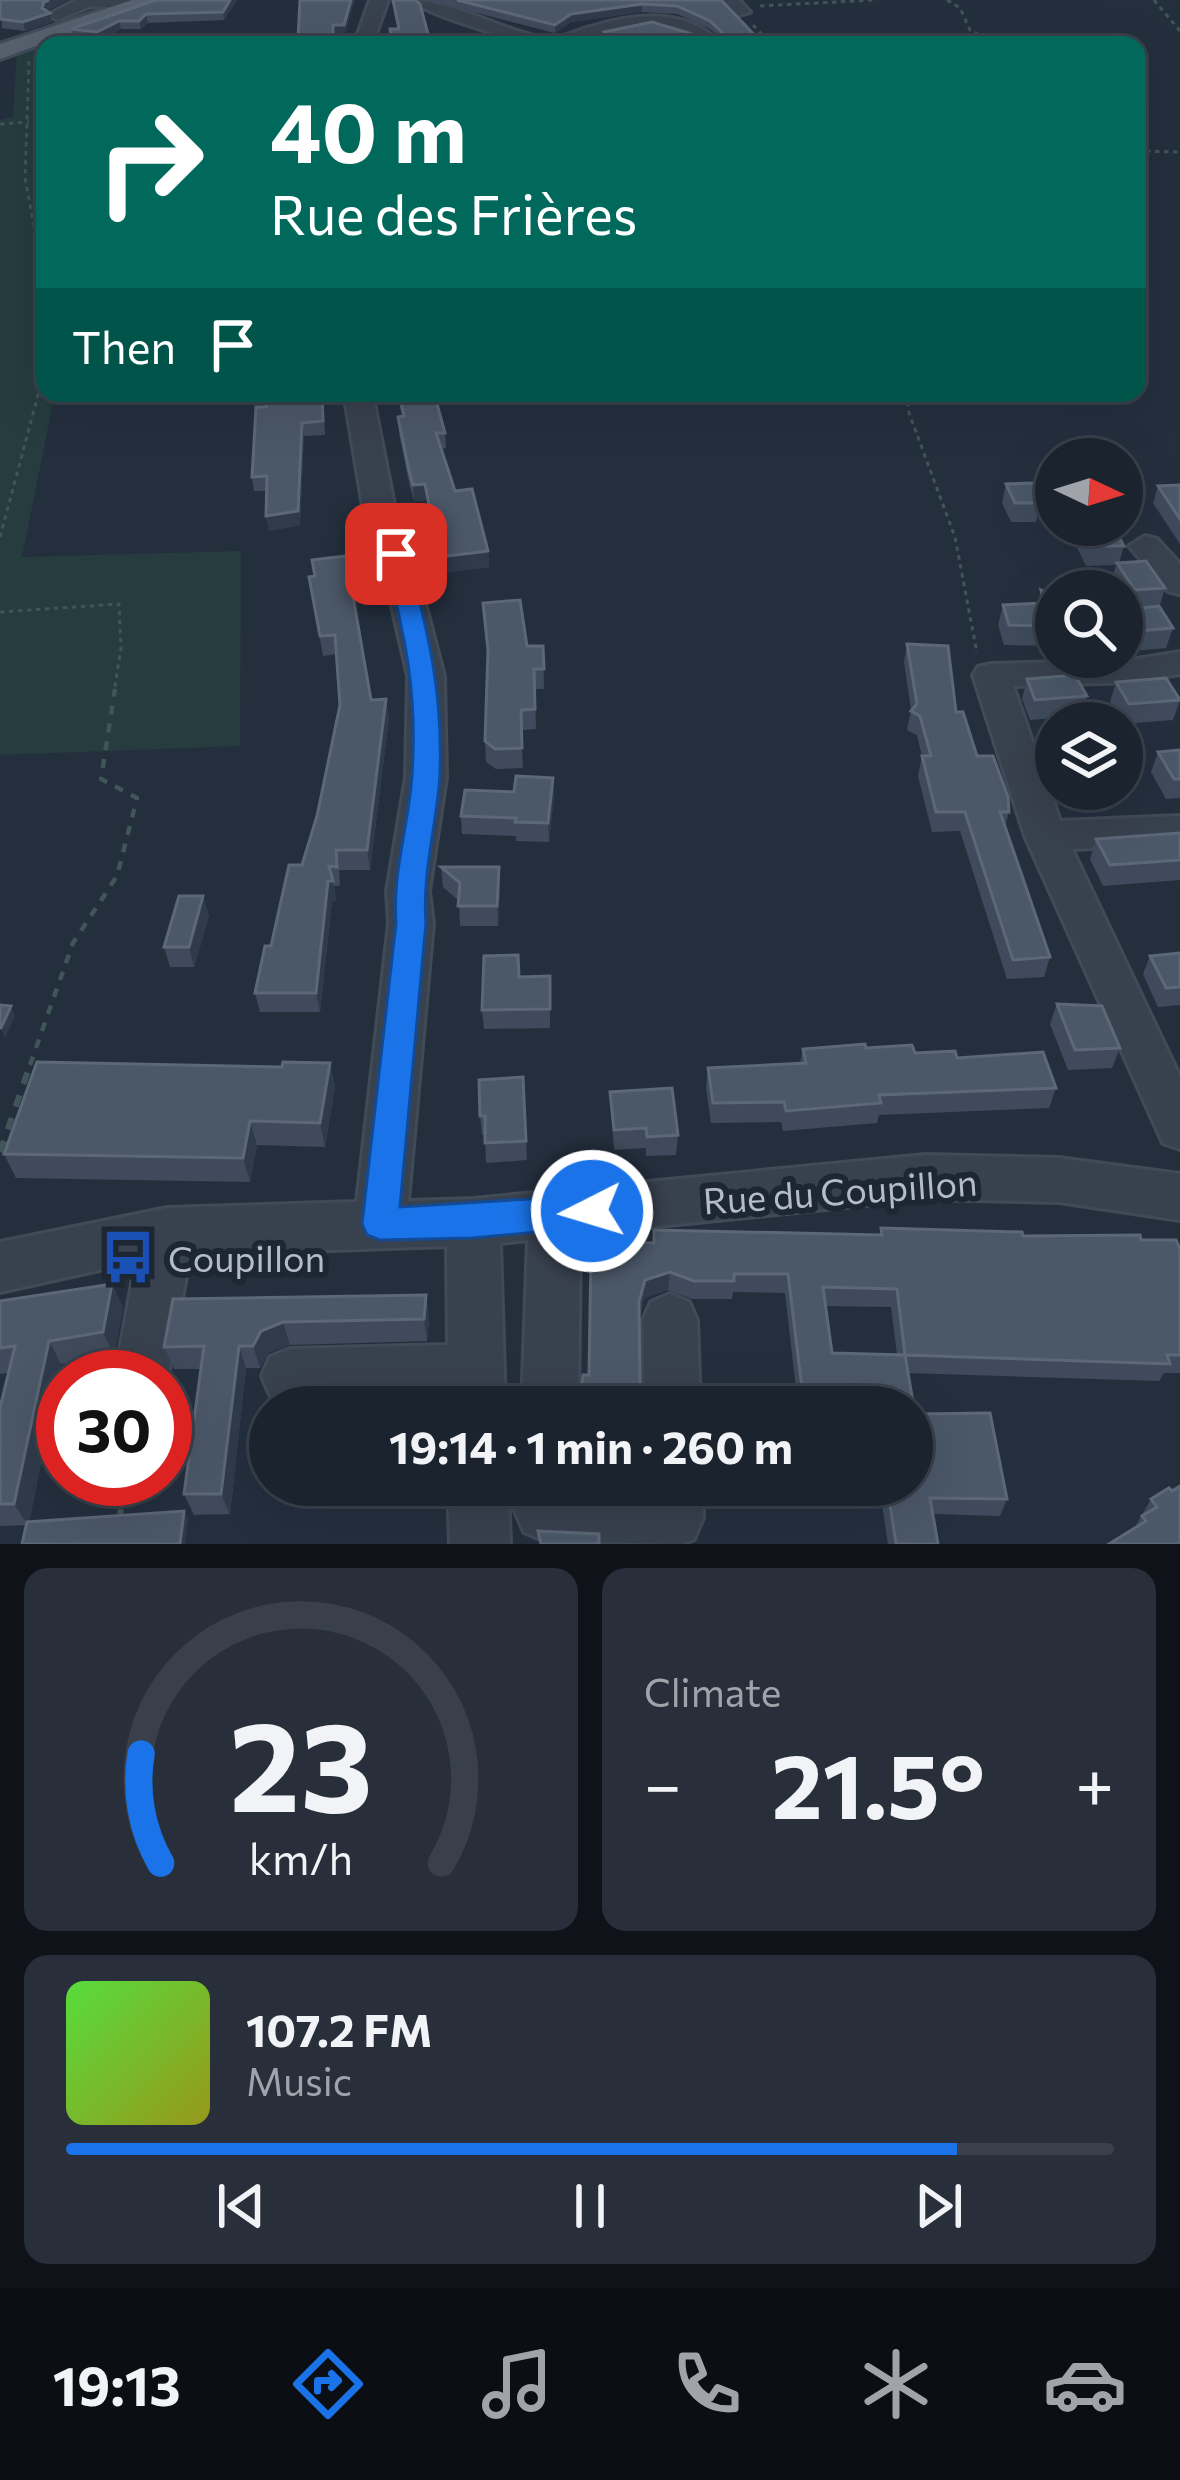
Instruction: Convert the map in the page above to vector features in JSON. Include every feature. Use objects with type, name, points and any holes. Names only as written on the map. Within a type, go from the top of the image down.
[{"type":"main road","points":[[42,36],[149,2]]},
{"type":"street","points":[[366,36],[379,0]]},
{"type":"street","points":[[418,0],[524,36]]},
{"type":"street","points":[[68,6],[149,2]]},
{"type":"street","points":[[576,36],[622,19],[658,15],[688,20],[704,36]]},
{"type":"street","points":[[360,402],[383,530],[396,554],[426,676],[426,777],[409,891],[411,923],[380,1224]]},
{"type":"street","points":[[1145,546],[1180,584]]},
{"type":"street","points":[[1180,663],[1131,671],[992,675],[1045,836],[1155,1054],[1180,1128]]},
{"type":"street","points":[[1045,836],[1180,830]]},
{"type":"street","name":"Rue du Coupillon","points":[[0,1267],[167,1232],[473,1222],[925,1177],[1059,1180],[1180,1197]]},
{"type":"street","points":[[551,1386],[556,1273],[553,1215]]},
{"type":"street","points":[[473,1222],[477,1386]]},
{"type":"street","points":[[147,1350],[167,1232]]},
{"type":"street","points":[[670,1320],[672,1386]]},
{"type":"street","points":[[290,1376],[424,1386]]},
{"type":"street","points":[[478,1506],[479,1544]]},
{"type":"street","points":[[545,1506],[545,1511],[674,1518],[674,1506]]},
{"type":"path","points":[[735,6],[873,0]]},
{"type":"path","points":[[947,0],[960,8],[970,30],[981,36]]},
{"type":"path","points":[[1154,0],[1180,31]]},
{"type":"path","points":[[735,6],[763,36]]},
{"type":"path","points":[[10,46],[28,51],[25,178],[36,236]]},
{"type":"path","points":[[0,124],[29,122]]},
{"type":"path","points":[[1146,151],[1180,152]]},
{"type":"path","points":[[0,537],[37,402]]},
{"type":"path","points":[[908,402],[955,537],[974,644],[992,675]]},
{"type":"path","points":[[0,612],[119,604],[116,679],[102,745],[101,779],[137,798],[117,876],[73,944],[0,1152]]},
{"type":"path","points":[[118,1522],[121,1506]]},
{"type":"green space","points":[[36,50],[36,402],[53,402],[22,557],[241,551],[240,746],[0,755],[0,120],[13,117],[17,51]]},
{"type":"building","points":[[0,0],[49,0],[42,8],[50,13],[23,22],[0,19]]},
{"type":"building","points":[[156,0],[230,0],[223,12],[146,14],[139,21],[119,21],[97,32],[71,29]]},
{"type":"building","points":[[300,0],[351,0],[344,25],[333,25],[333,36],[298,36]]},
{"type":"building","points":[[393,0],[415,0],[429,36],[391,36],[390,29],[399,29]]},
{"type":"building","points":[[457,0],[721,0],[755,36],[726,36],[710,21],[677,6],[642,4],[571,14],[555,25]]},
{"type":"building","points":[[652,22],[699,36],[607,36],[604,32]]},
{"type":"building","points":[[266,402],[322,402],[323,421],[302,423],[298,511],[266,516],[267,476],[252,477],[256,407],[266,407]]},
{"type":"building","points":[[401,402],[436,402],[445,433],[436,433],[455,491],[472,489],[488,551],[439,557],[425,484],[413,485],[409,471],[398,417],[404,416]]},
{"type":"building","points":[[1032,483],[1035,503],[1015,503],[1006,484]]},
{"type":"building","points":[[1180,485],[1180,519],[1158,486]]},
{"type":"building","points":[[346,556],[371,700],[386,699],[367,850],[336,850],[337,867],[329,866],[333,881],[328,881],[316,993],[255,993],[289,865],[302,865],[317,816],[340,705],[335,635],[320,636],[309,577],[315,576],[312,560]]},
{"type":"building","points":[[1146,561],[1165,588],[1143,589],[1143,570],[1122,570],[1117,563]]},
{"type":"building","points":[[520,600],[527,646],[543,646],[544,669],[534,669],[535,709],[521,710],[522,748],[495,749],[485,741],[488,650],[483,603]]},
{"type":"building","points":[[1035,603],[1035,626],[1009,625],[1003,605]]},
{"type":"building","points":[[1159,606],[1173,628],[1143,630],[1143,608]]},
{"type":"building","points":[[907,644],[948,646],[956,712],[963,712],[977,756],[993,756],[1008,797],[1009,812],[1000,812],[1050,957],[1013,960],[965,812],[936,812],[922,756],[931,756],[920,716],[911,711],[917,704]]},
{"type":"building","points":[[1077,678],[1087,696],[1035,700],[1027,679]]},
{"type":"building","points":[[1166,678],[1180,700],[1128,702],[1116,682]]},
{"type":"building","points":[[1180,750],[1180,779],[1174,779],[1158,752]]},
{"type":"building","points":[[516,776],[553,778],[548,823],[461,816],[465,790],[514,792]]},
{"type":"building","points":[[1180,833],[1180,860],[1110,865],[1096,839]]},
{"type":"building","points":[[441,867],[499,867],[497,906],[458,906],[460,883]]},
{"type":"building","points":[[179,896],[203,896],[189,947],[164,947]]},
{"type":"building","points":[[1180,953],[1180,987],[1166,988],[1150,956]]},
{"type":"building","points":[[518,955],[519,977],[550,976],[550,1009],[482,1010],[484,956]]},
{"type":"building","points":[[1057,1004],[1102,1006],[1120,1048],[1075,1050]]},
{"type":"building","points":[[0,1005],[11,1006],[1,1028],[0,1028]]},
{"type":"building","points":[[865,1044],[866,1048],[912,1045],[915,1053],[955,1051],[957,1058],[1043,1052],[1056,1088],[879,1095],[881,1103],[786,1111],[784,1102],[713,1103],[708,1068],[806,1063],[803,1049]]},
{"type":"building","points":[[37,1062],[282,1067],[283,1062],[330,1063],[320,1123],[250,1121],[243,1158],[4,1154]]},
{"type":"building","points":[[523,1077],[526,1141],[485,1143],[479,1080]]},
{"type":"building","points":[[672,1088],[678,1135],[647,1137],[646,1128],[614,1130],[610,1092]]},
{"type":"building","points":[[881,1228],[1176,1240],[1180,1249],[1180,1355],[1167,1355],[1170,1364],[905,1355],[910,1386],[802,1386],[788,1274],[734,1274],[734,1281],[694,1281],[670,1272],[645,1280],[639,1302],[640,1386],[582,1386],[583,1375],[589,1375],[591,1252],[610,1242],[654,1243],[654,1230],[882,1235]],"holes":[[[823,1287],[897,1289],[905,1355],[832,1353]]]},
{"type":"building","points":[[112,1284],[103,1332],[49,1341],[47,1350],[36,1350],[36,1402],[14,1504],[0,1504],[0,1408],[15,1346],[0,1348],[0,1301]]},
{"type":"building","points":[[426,1295],[424,1319],[283,1322],[261,1331],[253,1346],[239,1346],[221,1494],[192,1494],[192,1435],[204,1346],[164,1347],[173,1299]]},
{"type":"building","points":[[990,1413],[1007,1499],[933,1498],[933,1414]]},
{"type":"building","points":[[1180,1486],[1180,1544],[1109,1544],[1146,1521],[1142,1516],[1157,1507],[1151,1499]]},
{"type":"building","points":[[890,1506],[931,1506],[938,1544],[896,1544]]},
{"type":"building","points":[[184,1511],[180,1544],[22,1544],[27,1522]]},
{"type":"building","points":[[538,1531],[599,1534],[599,1544],[541,1544]]},
{"type":"place","name":"Coupillon","points":[[128,1257]]},
{"type":"route","points":[[396,554],[426,676],[426,777],[409,891],[411,923],[380,1224],[473,1222],[592,1211]]}]
